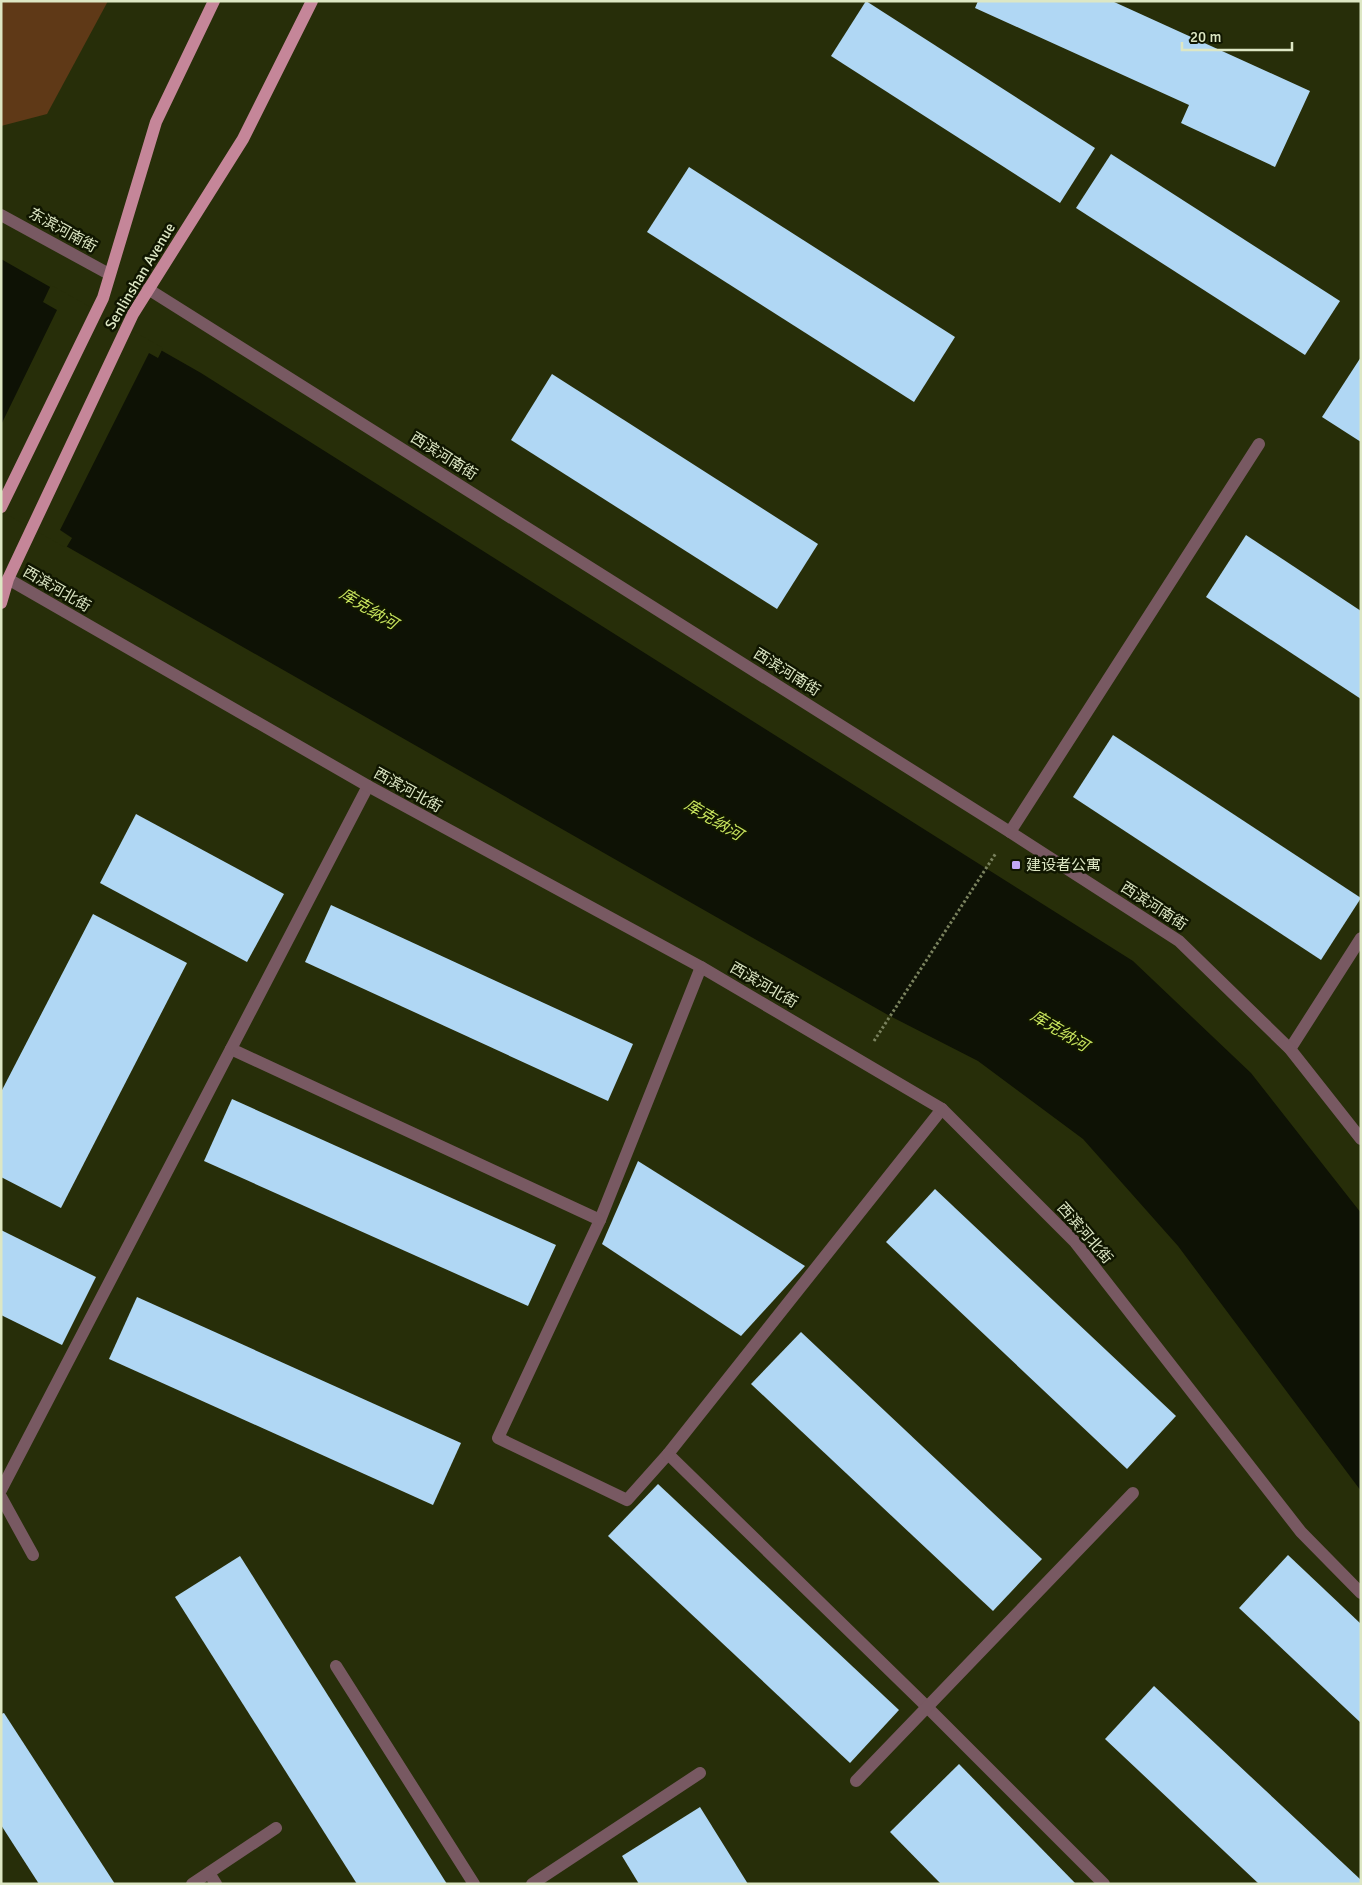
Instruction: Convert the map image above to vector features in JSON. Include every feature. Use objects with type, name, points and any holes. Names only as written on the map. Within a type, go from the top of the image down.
[{"type":"main road","name":"Senlinshan Avenue","points":[[1,507],[103,298],[156,122],[214,1]]},
{"type":"main road","name":"Senlinshan Avenue","points":[[1,603],[8,579],[133,314],[243,139],[312,1]]},
{"type":"street","name":"东滨河南街","points":[[1,214],[109,274]]},
{"type":"street","name":"西滨河南街","points":[[148,289],[1010,832],[1179,941],[1290,1049],[1361,1139]]},
{"type":"street","points":[[1010,832],[1259,444]]},
{"type":"street","name":"西滨河北街","points":[[8,579],[368,786],[701,967],[942,1109],[1075,1242],[1301,1532],[1361,1593]]},
{"type":"street","points":[[1,1490],[368,786]]},
{"type":"street","points":[[1290,1049],[1361,938]]},
{"type":"street","points":[[701,967],[600,1220],[498,1438],[627,1500],[668,1454],[942,1109]]},
{"type":"street","points":[[231,1049],[600,1220]]},
{"type":"street","points":[[668,1454],[927,1707],[1104,1884]]},
{"type":"street","points":[[856,1781],[1134,1493]]},
{"type":"street","points":[[1,1497],[33,1555]]},
{"type":"street","points":[[336,1666],[474,1884]]},
{"type":"street","points":[[532,1884],[700,1773]]},
{"type":"street","points":[[192,1884],[276,1828]]},
{"type":"street","points":[[209,1873],[216,1884]]},
{"type":"path","points":[[887,1020],[991,859]]},
{"type":"shaded area","points":[[1,1],[108,1],[47,114],[1,126]]},
{"type":"water","name":"库克纳河","points":[[1,259],[201,373],[1133,961],[1251,1073],[1361,1213],[1361,1491],[1178,1246],[1083,1139],[978,1061],[888,1015],[1,509]]},
{"type":"pier","points":[[51,285],[163,348],[158,358],[149,353],[60,530],[72,538],[66,548],[1,511],[1,425],[57,310],[43,302]]},
{"type":"building","points":[[866,1],[1095,148],[1060,203],[831,56]]},
{"type":"building","points":[[978,1],[1112,1],[1310,91],[1275,167],[1181,123],[1189,105],[975,8]]},
{"type":"building","points":[[1111,154],[1340,301],[1305,355],[1076,208]]},
{"type":"building","points":[[689,167],[955,337],[914,402],[647,232]]},
{"type":"building","points":[[1361,357],[1361,442],[1322,417]]},
{"type":"building","points":[[552,374],[818,544],[777,609],[511,440]]},
{"type":"building","points":[[1246,535],[1361,611],[1361,699],[1206,597]]},
{"type":"building","points":[[1113,735],[1361,898],[1321,960],[1073,797]]},
{"type":"building","points":[[136,814],[284,894],[247,962],[100,883]]},
{"type":"building","points":[[331,905],[633,1044],[608,1101],[305,962]]},
{"type":"building","points":[[93,914],[187,963],[61,1208],[1,1177],[1,1092]]},
{"type":"building","points":[[232,1099],[556,1245],[528,1306],[204,1161]]},
{"type":"building","points":[[638,1161],[805,1266],[741,1336],[602,1244]]},
{"type":"building","points":[[935,1189],[1176,1416],[1127,1469],[886,1242]]},
{"type":"building","points":[[1,1230],[96,1277],[62,1345],[1,1315]]},
{"type":"building","points":[[137,1297],[461,1443],[433,1505],[109,1359]]},
{"type":"building","points":[[801,1332],[1042,1559],[993,1611],[751,1384]]},
{"type":"building","points":[[658,1484],[899,1710],[850,1763],[608,1536]]},
{"type":"building","points":[[1288,1555],[1361,1624],[1361,1723],[1239,1608]]},
{"type":"building","points":[[240,1556],[447,1884],[357,1884],[175,1597]]},
{"type":"building","points":[[1154,1686],[1361,1880],[1361,1884],[1259,1884],[1105,1739]]},
{"type":"building","points":[[4,1713],[115,1884],[39,1884],[1,1825],[1,1714]]},
{"type":"building","points":[[959,1764],[1076,1884],[941,1884],[890,1832]]},
{"type":"building","points":[[700,1807],[748,1884],[639,1884],[622,1856]]},
{"type":"place","name":"建设者公寓","points":[[1016,865]]}]
